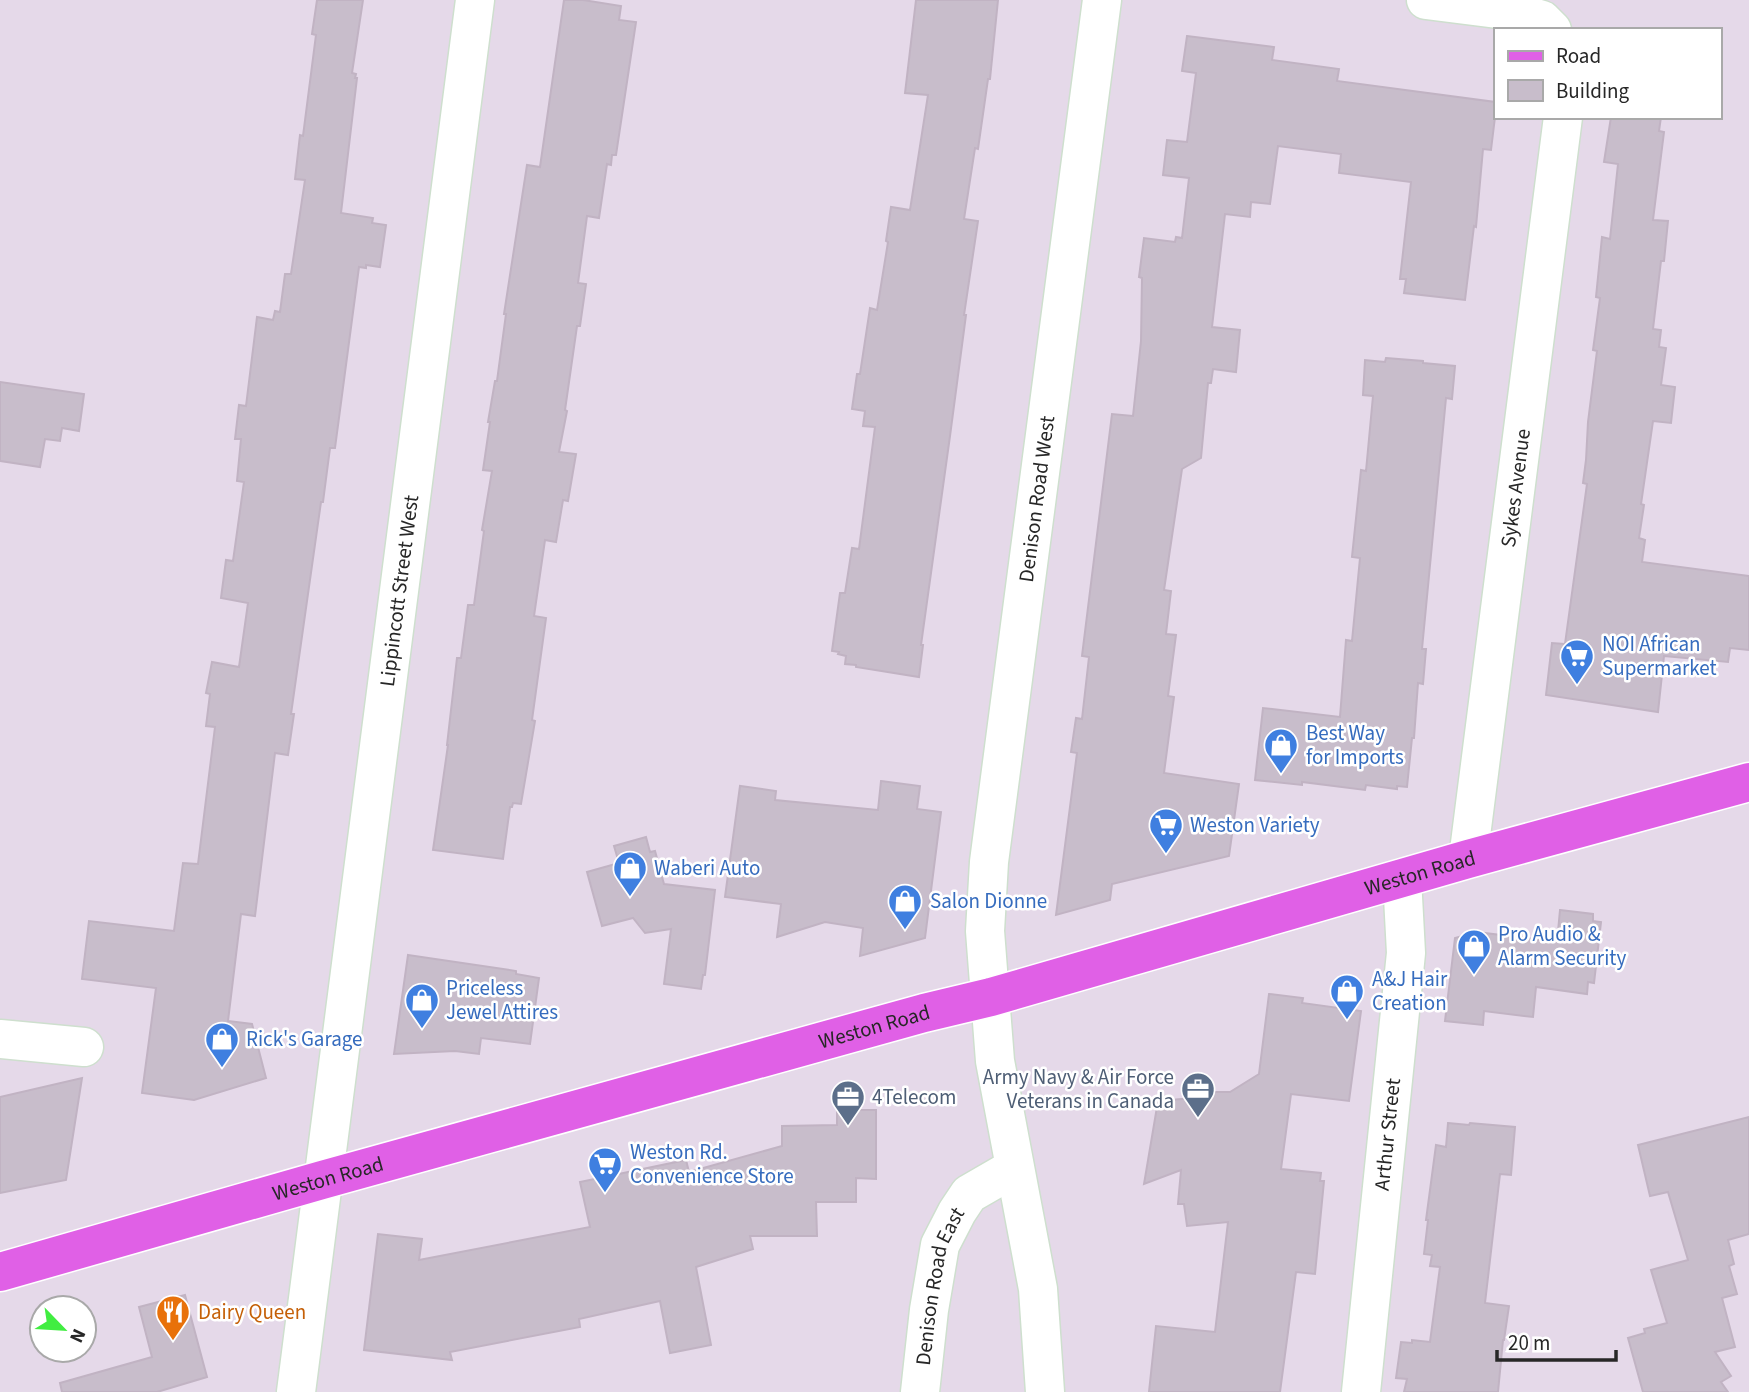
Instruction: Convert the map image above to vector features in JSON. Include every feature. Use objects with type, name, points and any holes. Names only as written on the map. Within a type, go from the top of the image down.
[{"type":"main road","name":"Weston Road","points":[[0,1272],[897,1020],[991,997],[1468,859],[1749,782]]},
{"type":"street","name":"Lippincott Street West","points":[[296,1392],[475,0]]},
{"type":"street","name":"Denison Road West","points":[[991,997],[985,931],[989,862],[1102,0]]},
{"type":"street","points":[[1426,0],[1513,11],[1542,20],[1550,28]]},
{"type":"street","name":"Sykes Avenue","points":[[1468,859],[1563,119]]},
{"type":"street","name":"Arthur Street","points":[[1361,1392],[1406,953],[1402,878]]},
{"type":"street","points":[[991,997],[995,1060],[1038,1289],[1045,1392]]},
{"type":"street","points":[[0,1039],[84,1047]]},
{"type":"street","name":"Denison Road East","points":[[920,1392],[929,1310],[940,1245],[969,1194],[1014,1168]]},
{"type":"building","points":[[317,0],[363,0],[352,73],[356,74],[357,78],[341,213],[373,218],[372,223],[386,225],[380,267],[359,267],[335,448],[330,448],[321,502],[291,714],[294,714],[288,755],[275,753],[255,916],[241,914],[228,1021],[252,1024],[266,1078],[194,1100],[142,1093],[156,988],[82,979],[89,921],[174,931],[183,863],[198,864],[215,727],[206,726],[210,694],[206,693],[212,662],[239,667],[248,603],[221,598],[226,560],[233,561],[244,482],[237,481],[241,439],[235,439],[239,405],[246,406],[257,317],[273,320],[275,311],[280,312],[285,274],[291,274],[305,180],[295,179],[316,35],[312,34]]},
{"type":"building","points":[[564,0],[621,6],[619,20],[636,22],[616,155],[612,155],[611,165],[607,164],[599,218],[587,216],[578,283],[586,284],[580,326],[577,326],[565,410],[567,411],[559,452],[576,454],[568,501],[563,500],[556,542],[545,540],[534,616],[546,618],[532,720],[535,721],[521,804],[513,803],[510,807],[503,859],[433,850],[457,658],[461,658],[468,605],[474,605],[492,471],[483,470],[504,314],[527,165],[540,167]]},
{"type":"building","points":[[916,0],[998,0],[990,79],[978,149],[975,148],[964,219],[978,221],[921,645],[919,677],[845,664],[846,656],[832,651],[840,593],[845,593],[852,548],[859,549],[875,427],[863,426],[865,411],[852,409],[857,374],[860,374],[870,308],[877,310],[891,207],[910,210],[928,95],[905,93]]},
{"type":"building","points":[[1187,36],[1274,47],[1272,60],[1339,69],[1337,81],[1494,102],[1491,150],[1483,149],[1476,227],[1474,226],[1465,300],[1404,293],[1406,279],[1400,279],[1411,182],[1339,173],[1341,154],[1278,146],[1270,204],[1251,202],[1250,217],[1225,214],[1212,327],[1240,330],[1236,372],[1213,369],[1211,383],[1208,383],[1201,458],[1182,469],[1164,590],[1171,591],[1166,634],[1176,635],[1168,696],[1174,697],[1164,773],[1239,784],[1229,856],[1112,884],[1110,900],[1056,915],[1077,753],[1071,752],[1076,718],[1082,719],[1089,657],[1082,656],[1112,414],[1133,416],[1141,341],[1142,278],[1139,277],[1144,238],[1175,242],[1176,237],[1182,238],[1189,178],[1163,175],[1167,140],[1187,142],[1196,73],[1182,71]]},
{"type":"building","points":[[1611,119],[1661,119],[1659,131],[1664,132],[1653,220],[1668,221],[1653,329],[1661,330],[1659,347],[1666,348],[1661,385],[1675,387],[1671,423],[1653,421],[1641,504],[1644,505],[1639,538],[1645,540],[1642,562],[1749,576],[1749,650],[1730,648],[1728,662],[1664,656],[1658,712],[1546,695],[1552,643],[1565,644],[1587,484],[1583,483],[1597,351],[1593,350],[1600,298],[1596,297],[1602,237],[1610,239],[1618,164],[1604,162]]},
{"type":"building","points":[[1386,358],[1455,366],[1452,399],[1446,398],[1422,649],[1426,649],[1423,684],[1418,683],[1407,787],[1397,786],[1397,789],[1366,785],[1365,790],[1302,782],[1302,785],[1255,780],[1263,708],[1340,717],[1346,640],[1352,641],[1360,558],[1352,557],[1361,470],[1366,471],[1373,396],[1363,395],[1365,360],[1385,362]]},
{"type":"building","points":[[0,382],[84,394],[79,431],[62,428],[60,441],[45,439],[40,467],[0,461]]},
{"type":"building","points":[[881,781],[920,786],[917,809],[941,812],[925,938],[860,956],[863,928],[825,922],[777,937],[781,904],[725,897],[740,786],[776,791],[775,800],[878,810]]},
{"type":"building","points":[[646,837],[650,852],[655,851],[664,884],[715,890],[701,989],[664,984],[671,929],[645,933],[633,918],[602,926],[587,872],[619,863],[614,846]]},
{"type":"building","points":[[1560,910],[1593,914],[1593,921],[1601,922],[1594,983],[1588,982],[1587,994],[1536,987],[1533,1017],[1484,1011],[1483,1025],[1445,1021],[1455,938],[1477,932],[1557,942]]},
{"type":"building","points":[[408,955],[516,971],[516,974],[539,978],[530,1044],[481,1038],[479,1054],[455,1051],[394,1054]]},
{"type":"building","points":[[1269,994],[1303,998],[1302,1003],[1361,1011],[1349,1101],[1291,1094],[1281,1169],[1321,1173],[1320,1181],[1324,1181],[1315,1274],[1296,1272],[1280,1392],[1149,1392],[1156,1326],[1215,1332],[1228,1222],[1187,1226],[1184,1204],[1178,1204],[1181,1170],[1144,1184],[1158,1101],[1194,1098],[1194,1092],[1230,1092],[1259,1074]]},
{"type":"building","points":[[82,1078],[66,1180],[0,1193],[0,1097]]},
{"type":"building","points":[[837,1110],[876,1110],[876,1179],[856,1178],[856,1202],[816,1202],[817,1236],[750,1236],[753,1249],[696,1267],[711,1345],[670,1353],[660,1301],[579,1319],[580,1327],[450,1352],[452,1360],[364,1350],[378,1234],[422,1239],[419,1260],[590,1227],[580,1182],[686,1160],[689,1172],[782,1146],[782,1126],[837,1125]]},
{"type":"building","points":[[1749,1117],[1749,1234],[1728,1240],[1734,1264],[1729,1266],[1737,1294],[1722,1298],[1735,1347],[1715,1352],[1731,1376],[1721,1382],[1728,1392],[1643,1392],[1628,1338],[1645,1333],[1644,1329],[1667,1323],[1651,1270],[1688,1260],[1668,1192],[1650,1196],[1638,1145]]},
{"type":"building","points":[[1448,1123],[1515,1127],[1511,1175],[1500,1174],[1485,1303],[1509,1306],[1498,1392],[1404,1392],[1407,1379],[1396,1378],[1401,1342],[1430,1342],[1440,1267],[1430,1266],[1432,1255],[1424,1254],[1426,1220],[1436,1145],[1446,1147]]},
{"type":"building","name":"Dairy Queen","points":[[185,1295],[207,1377],[157,1392],[62,1392],[60,1383],[152,1357],[139,1307]]},
{"type":"place","name":"NOI African Supermarket","points":[[1577,686]]},
{"type":"place","name":"Best Way for Imports","points":[[1281,775]]},
{"type":"place","name":"Weston Variety","points":[[1166,855]]},
{"type":"place","name":"Waberi Auto","points":[[630,898]]},
{"type":"place","name":"Salon Dionne","points":[[905,931]]},
{"type":"place","name":"Pro Audio & Alarm Security","points":[[1474,976]]},
{"type":"place","name":"A&J Hair Creation","points":[[1347,1021]]},
{"type":"place","name":"Priceless Jewel Attires","points":[[422,1030]]},
{"type":"place","name":"Rick's Garage","points":[[222,1069]]},
{"type":"place","name":"Army Navy & Air Force Veterans in Canada","points":[[1198,1119]]},
{"type":"place","name":"4Telecom","points":[[848,1127]]},
{"type":"place","name":"Weston Rd. Convenience Store","points":[[605,1194]]},
{"type":"place","name":"Dairy Queen","points":[[173,1342]]}]
